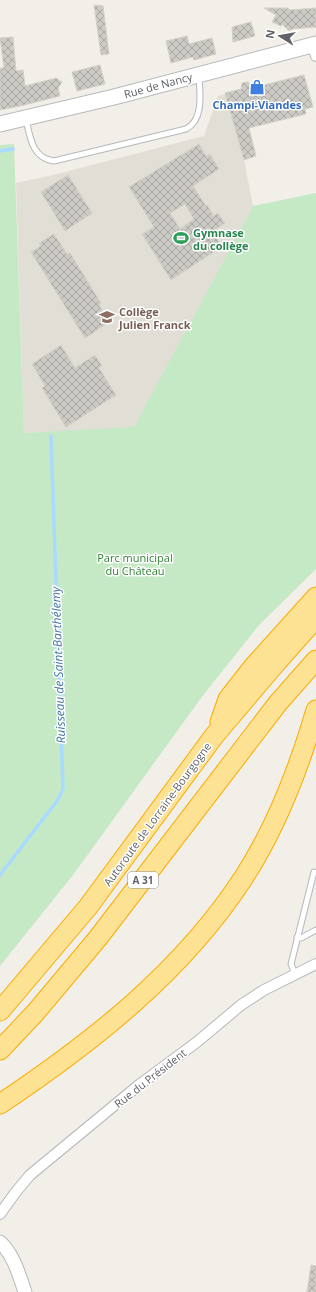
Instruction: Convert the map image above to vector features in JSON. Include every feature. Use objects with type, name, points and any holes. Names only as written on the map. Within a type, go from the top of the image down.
[{"type":"highway","points":[[214,736],[228,699],[253,667],[316,597]]},
{"type":"highway","name":"Autoroute de Lorraine-Bourgogne","points":[[0,1011],[88,907],[214,736],[316,618]]},
{"type":"highway","name":"A 31","points":[[0,1050],[35,1013],[98,938],[278,703],[316,660]]},
{"type":"highway","points":[[0,1104],[86,1043],[125,1011],[178,962],[223,908],[245,876],[281,809],[296,772],[316,710]]},
{"type":"main road","name":"Rue de Nancy","points":[[0,124],[114,97],[199,74],[315,48]]},
{"type":"street","name":"Rue du Président","points":[[0,1214],[30,1175],[139,1085],[197,1042],[241,1005],[264,990],[316,964]]},
{"type":"street","points":[[0,1242],[8,1250],[19,1273],[24,1292]]},
{"type":"lane","points":[[26,118],[33,147],[41,156],[48,160],[54,161],[186,129],[194,122],[200,107],[199,74]]},
{"type":"lane","points":[[295,974],[291,964],[314,872]]},
{"type":"lane","points":[[297,937],[301,938],[316,930]]},
{"type":"shaded area","name":"Collège Julien Franck","points":[[226,94],[244,160],[253,206],[134,428],[24,433],[16,183],[53,175],[204,136],[218,96]]},
{"type":"green space","name":"Parc municipal du Château","points":[[14,144],[24,433],[134,427],[253,206],[316,193],[316,569],[259,625],[201,698],[73,875],[0,966],[0,145]]},
{"type":"building","points":[[94,5],[103,6],[109,54],[101,55]]},
{"type":"building","points":[[264,8],[288,8],[290,10],[316,8],[316,27],[292,29],[289,31],[282,24],[281,26],[272,22],[276,15]]},
{"type":"building","points":[[251,22],[255,36],[233,42],[232,27]]},
{"type":"building","points":[[187,36],[189,44],[212,38],[216,54],[194,60],[193,57],[171,63],[166,41]]},
{"type":"building","points":[[13,37],[16,71],[23,70],[25,86],[56,78],[62,82],[58,88],[60,96],[0,110],[0,68],[4,68],[0,38]]},
{"type":"building","points":[[100,65],[105,84],[77,91],[72,72]]},
{"type":"building","points":[[304,75],[313,107],[305,109],[306,114],[249,128],[256,156],[244,160],[225,93],[241,89],[242,83],[248,82],[256,87]]},
{"type":"building","points":[[199,144],[206,156],[210,154],[219,169],[193,186],[214,216],[218,213],[225,223],[212,232],[219,242],[215,251],[171,280],[142,234],[154,227],[129,187]],"holes":[[[185,204],[194,219],[180,229],[170,213]]]},
{"type":"building","points":[[68,175],[92,213],[65,231],[41,192]]},
{"type":"building","points":[[54,234],[67,254],[70,253],[101,303],[99,305],[109,322],[85,338],[31,252],[41,246],[39,243]]},
{"type":"building","points":[[61,345],[75,368],[95,355],[102,366],[99,368],[116,395],[66,427],[42,388],[45,386],[32,364]]},
{"type":"building","points":[[311,1265],[316,1266],[316,1292],[307,1292]]},
{"type":"waterway","points":[[0,151],[13,149]]},
{"type":"waterway","name":"Ruisseau de Saint-Barthélemy","points":[[0,875],[57,801],[63,789],[51,436]]},
{"type":"place","name":"Champi-Viandes","points":[[257,87]]},
{"type":"place","name":"Gymnase du collège","points":[[181,238]]},
{"type":"place","name":"Collège Julien Franck","points":[[107,317]]}]
